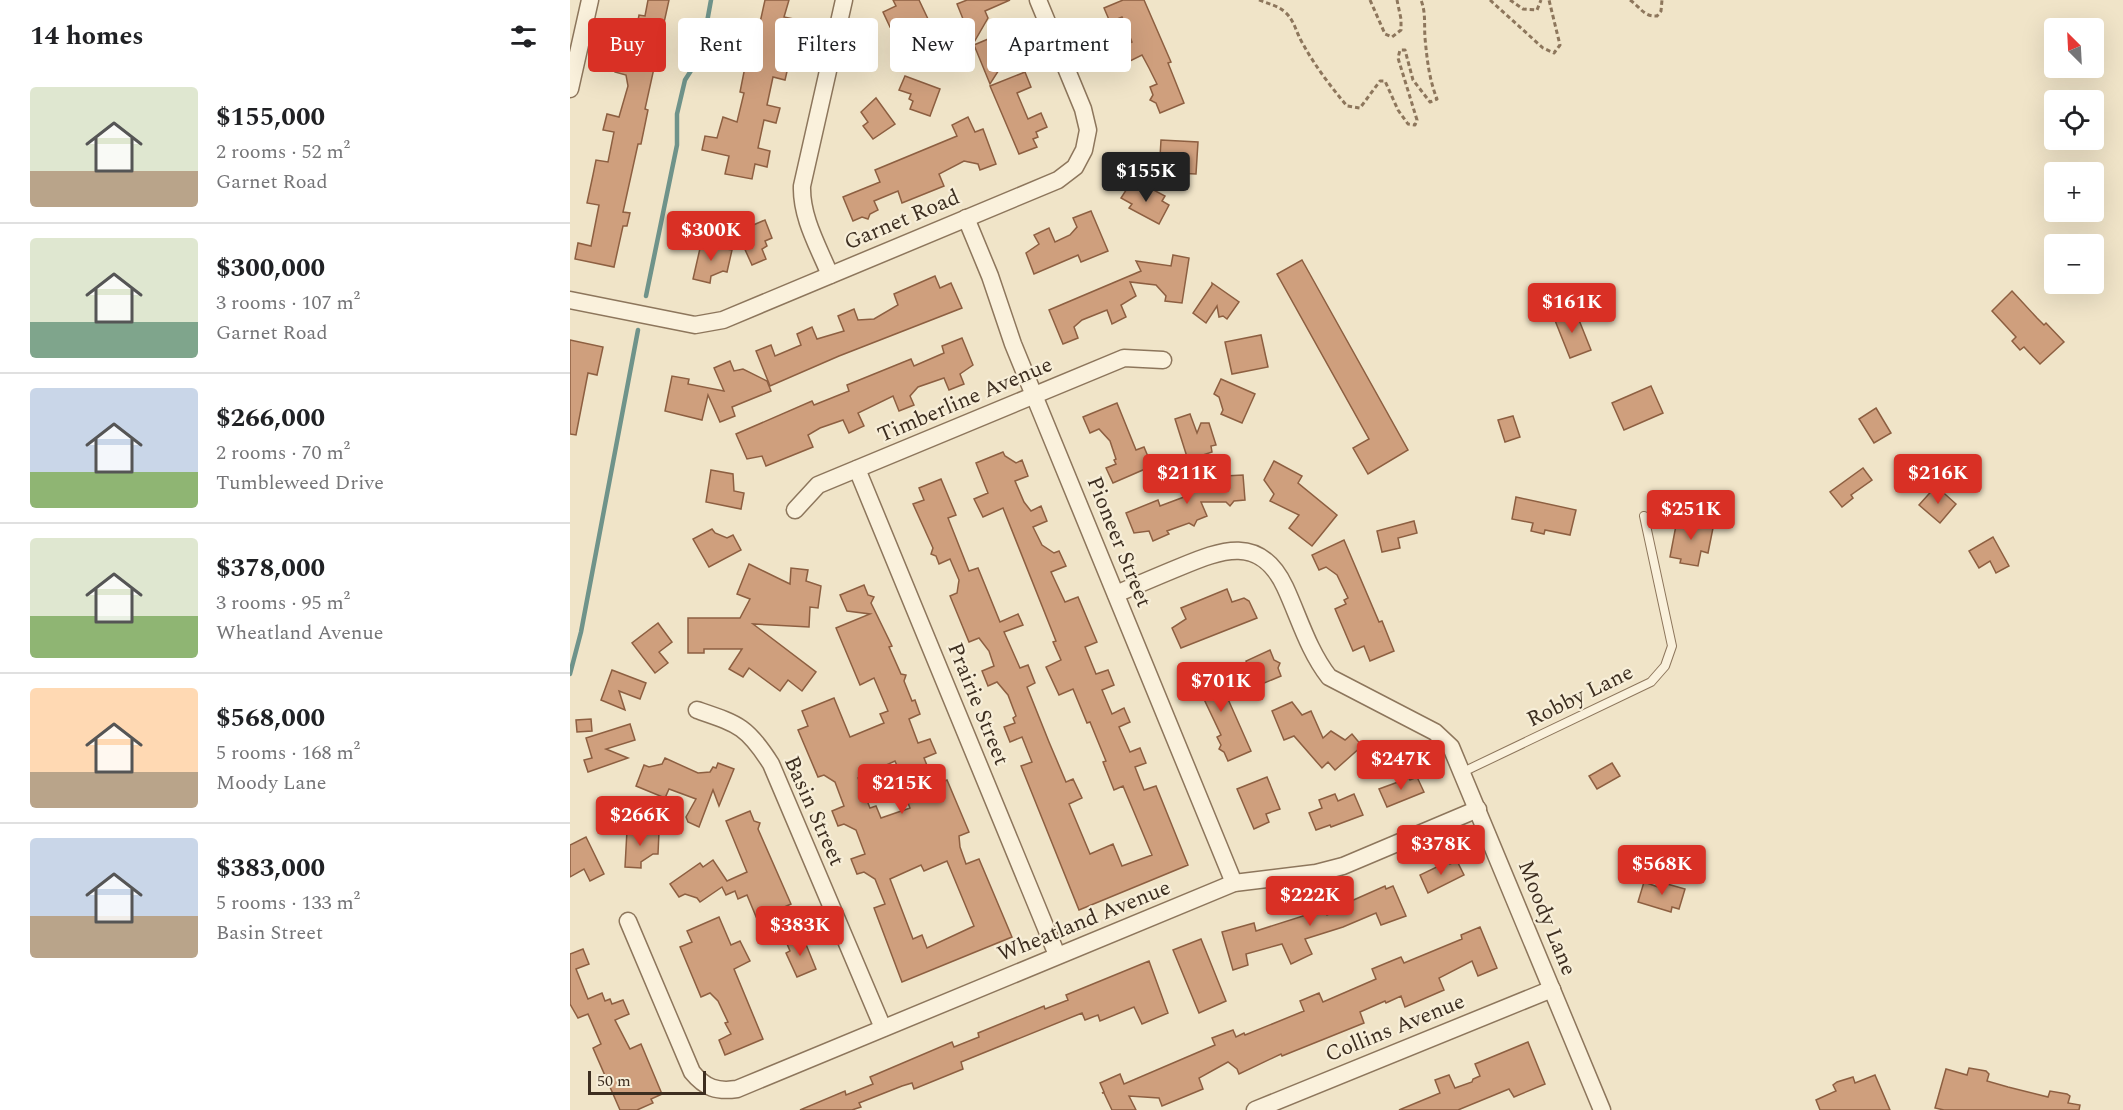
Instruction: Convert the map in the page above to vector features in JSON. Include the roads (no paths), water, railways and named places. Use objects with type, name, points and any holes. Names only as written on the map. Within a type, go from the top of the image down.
[{"type":"street","points":[[570,89],[590,0]]},
{"type":"street","points":[[830,275],[806,217],[802,193],[844,0]]},
{"type":"street","name":"Garnet Road","points":[[570,300],[695,325],[723,320],[1058,180],[1075,167],[1084,150],[1088,130],[1083,109],[1038,0]]},
{"type":"street","name":"Pioneer Street","points":[[966,218],[1034,395],[1234,883]]},
{"type":"street","name":"Timberline Avenue","points":[[795,510],[818,485],[1124,358],[1163,360]]},
{"type":"street","name":"Prairie Street","points":[[856,469],[1057,956]]},
{"type":"street","name":"Moody Lane","points":[[1116,594],[1216,552],[1237,549],[1256,554],[1272,568],[1284,584],[1317,662],[1329,677],[1435,732],[1451,747],[1602,1110]]},
{"type":"street","name":"Basin Street","points":[[697,710],[737,724],[757,742],[771,764],[883,1028]]},
{"type":"street","name":"Wheatland Avenue","points":[[628,921],[692,1072],[701,1083],[712,1089],[724,1091],[737,1089],[1234,883],[1316,873],[1342,866],[1478,809]]},
{"type":"street","name":"Collins Avenue","points":[[1255,1110],[1552,988]]},
{"type":"lane","name":"Robby Lane","points":[[1463,772],[1651,682],[1665,666],[1672,646],[1644,516]]},
{"type":"waterway","points":[[646,296],[677,145],[677,114],[685,80],[701,55],[711,0]]},
{"type":"waterway","points":[[570,674],[581,632],[638,330]]}]
